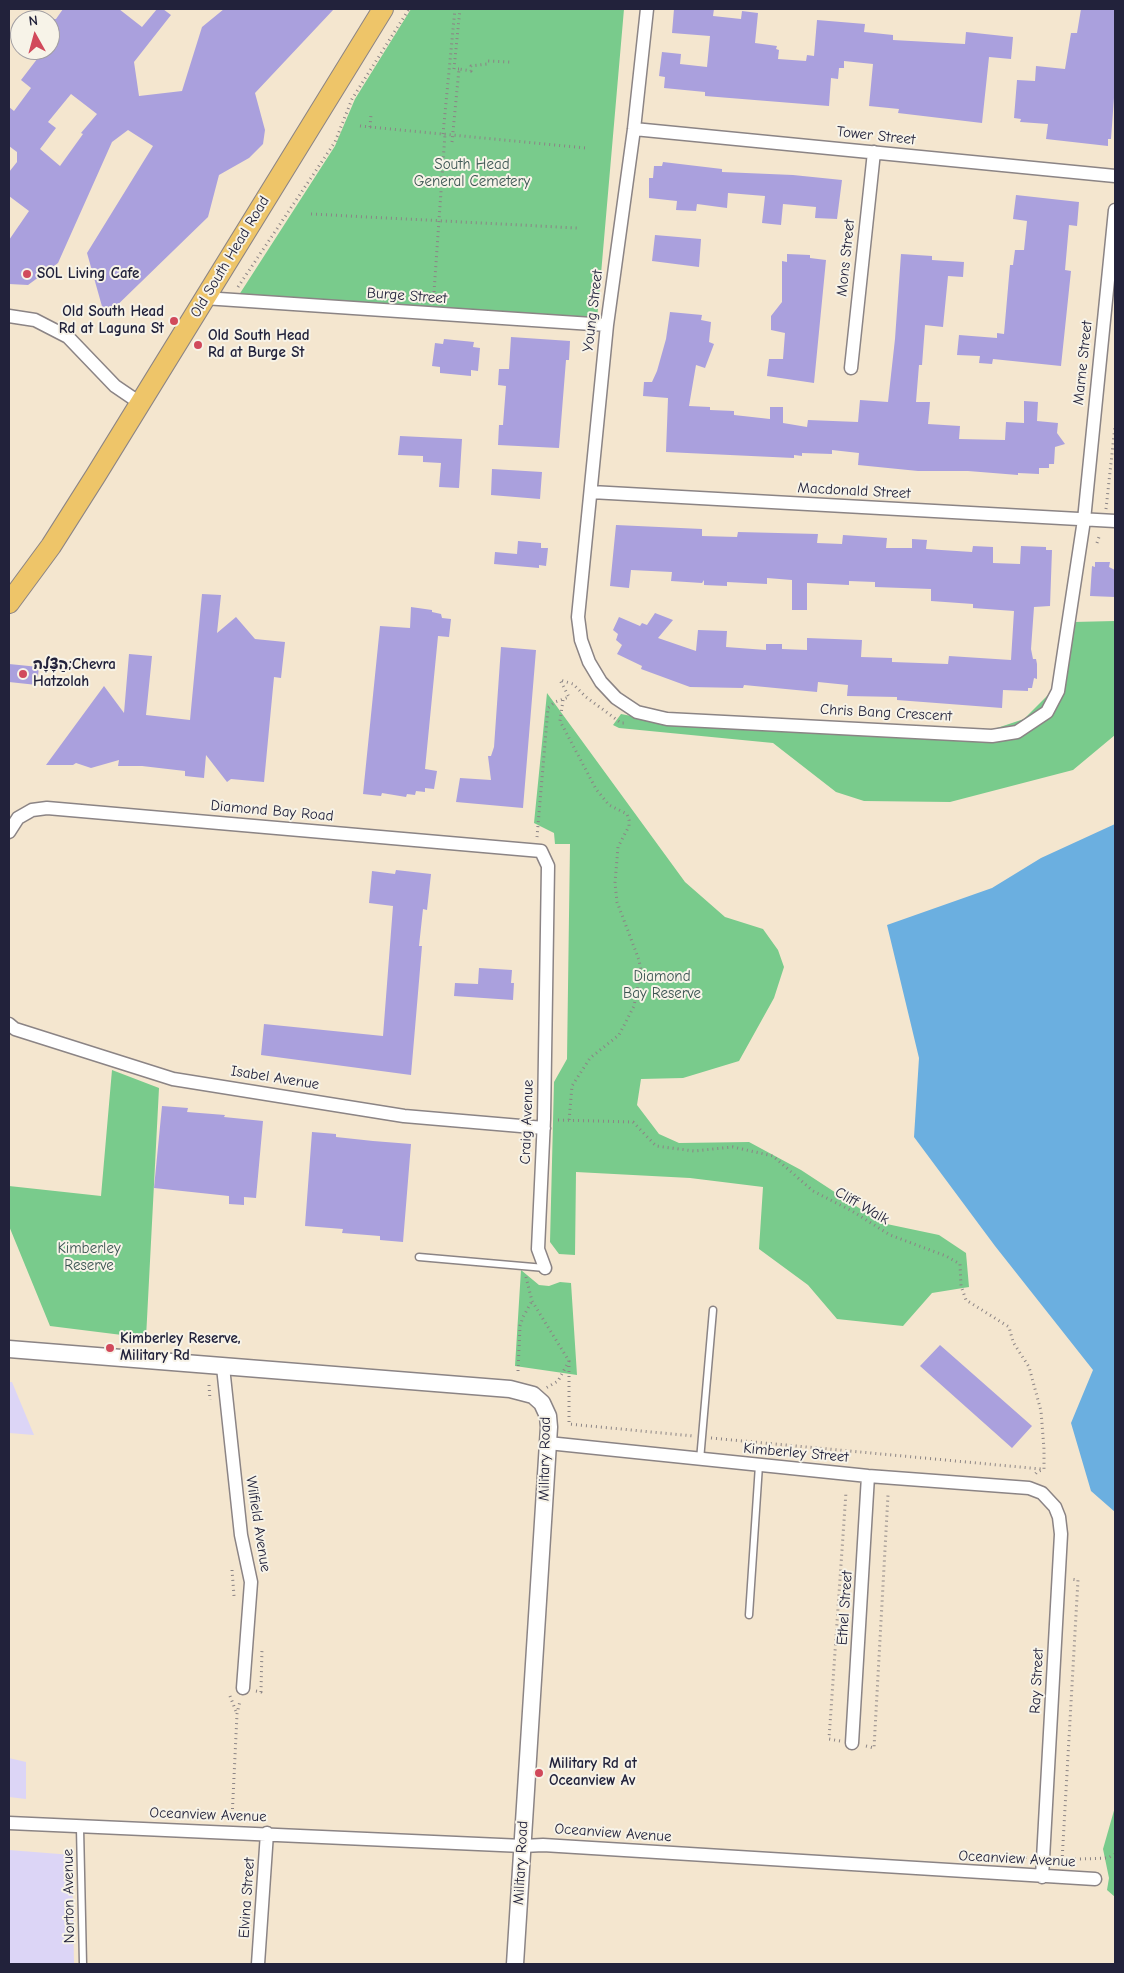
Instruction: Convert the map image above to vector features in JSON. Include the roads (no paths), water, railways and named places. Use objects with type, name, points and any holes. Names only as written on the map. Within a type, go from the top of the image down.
[{"type":"main road","name":"Old South Head Road","points":[[9,603],[51,546],[382,9]]},
{"type":"street","name":"Young Street","points":[[578,618],[607,325],[634,128],[647,9]]},
{"type":"street","name":"Tower Street","points":[[634,128],[1115,176]]},
{"type":"street","name":"Mons Street","points":[[851,368],[874,152]]},
{"type":"street","name":"Marne Street","points":[[1084,520],[1115,210]]},
{"type":"street","name":"Burge Street","points":[[204,298],[607,325]]},
{"type":"street","points":[[9,316],[36,320],[68,337],[115,386],[140,403]]},
{"type":"street","name":"Macdonald Street","points":[[591,492],[1110,521]]},
{"type":"street","name":"Chris Bang Crescent","points":[[578,618],[581,640],[589,662],[601,682],[616,698],[637,712],[667,719],[992,736],[1017,732],[1047,712],[1058,691],[1084,520]]},
{"type":"street","name":"Diamond Bay Road","points":[[9,832],[18,818],[32,810],[47,808],[541,850]]},
{"type":"street","name":"Craig Avenue","points":[[541,850],[548,866],[544,1123],[538,1249],[545,1268]]},
{"type":"street","name":"Isabel Avenue","points":[[9,1024],[15,1029],[174,1079],[404,1116],[544,1123]]},
{"type":"street","name":"Military Road","points":[[9,1349],[510,1389],[533,1395],[542,1403],[548,1416],[548,1443],[515,1964]]},
{"type":"street","name":"Wilfield Avenue","points":[[223,1366],[241,1535],[251,1582],[243,1688]]},
{"type":"street","name":"Kimberley Street","points":[[548,1443],[868,1476],[1029,1488],[1042,1493]]},
{"type":"street","name":"Ethel Street","points":[[852,1743],[868,1476]]},
{"type":"street","name":"Ray Street","points":[[1042,1493],[1055,1507],[1059,1517],[1061,1534],[1042,1877]]},
{"type":"street","name":"Oceanview Avenue","points":[[9,1823],[80,1828],[267,1833],[523,1846],[543,1845],[1095,1879]]},
{"type":"street","name":"Elvina Street","points":[[258,1964],[267,1833]]},
{"type":"lane","points":[[418,1257],[545,1268]]},
{"type":"lane","points":[[700,1460],[713,1310]]},
{"type":"lane","points":[[749,1615],[759,1465]]},
{"type":"lane","name":"Norton Avenue","points":[[80,1828],[83,1964]]},
{"type":"water","points":[[1115,824],[1115,1512],[1091,1491],[1071,1423],[1093,1370],[995,1246],[914,1137],[919,1058],[887,925],[992,888],[1041,858]]},
{"type":"place","name":"SOL Living Cafe","points":[[27,274]]},
{"type":"place","name":"Old South Head Rd at Laguna St","points":[[174,321]]},
{"type":"place","name":"Old South Head Rd at Burge St","points":[[198,345]]},
{"type":"place","name":"הַצָּלָה;Chevra Hatzolah","points":[[23,674]]},
{"type":"place","name":"Kimberley Reserve, Military Rd","points":[[110,1348]]},
{"type":"place","name":"Military Rd at Oceanview Av","points":[[539,1773]]},
{"type":"park label","name":"South Head General Cemetery","points":[[472,174]]},
{"type":"park label","name":"Diamond Bay Reserve","points":[[662,986]]},
{"type":"park label","name":"Kimberley Reserve","points":[[89,1258]]}]
